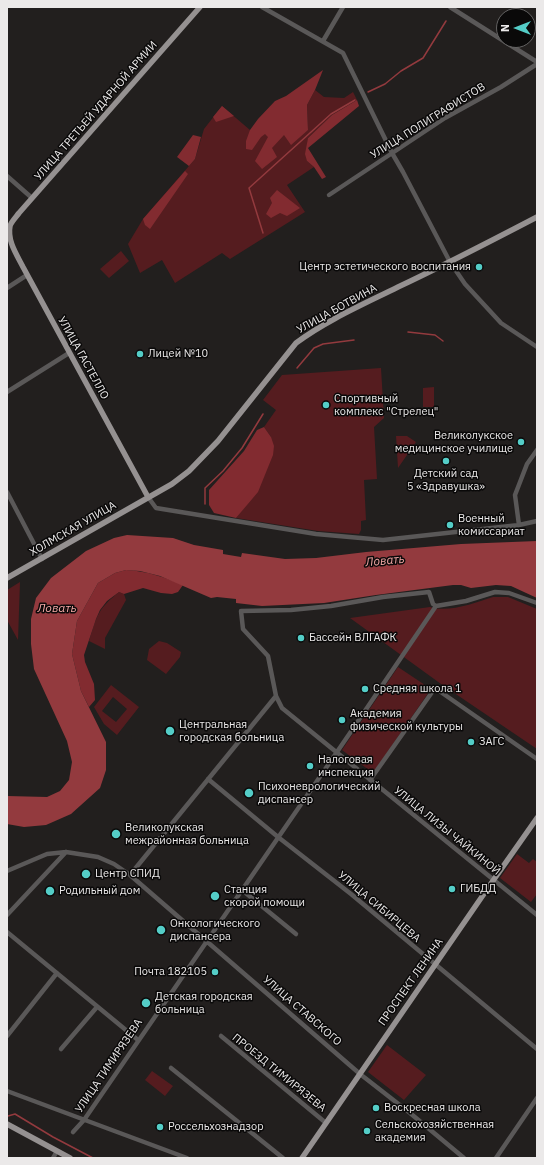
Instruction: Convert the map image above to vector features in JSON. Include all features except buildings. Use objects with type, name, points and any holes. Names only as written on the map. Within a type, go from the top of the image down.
[{"type":"main road","name":"УЛИЦА ТРЕТЬЕЙ УДАРНОЙ АРМИИ","points":[[8,226],[200,7]]},
{"type":"main road","name":"УЛИЦА БОТВИНА","points":[[148,497],[172,484],[190,471],[218,441],[296,343],[311,332],[537,217]]},
{"type":"main road","name":"УЛИЦА ГАСТЕЛЛО","points":[[8,226],[12,245],[27,275],[148,497]]},
{"type":"main road","name":"ХОЛМСКАЯ УЛИЦА","points":[[7,578],[148,497]]},
{"type":"main road","name":"ПРОСПЕКТ ЛЕНИНА","points":[[302,1158],[537,818]]},
{"type":"main road","points":[[7,1124],[70,1158]]},
{"type":"street","points":[[262,7],[343,52],[392,153],[450,262],[465,284],[501,323],[537,347]]},
{"type":"street","points":[[322,41],[343,7]]},
{"type":"street","points":[[450,7],[537,63]]},
{"type":"street","name":"УЛИЦА ПОЛИГРАФИСТОВ","points":[[329,195],[445,118],[501,87],[537,63]]},
{"type":"street","points":[[7,176],[32,198]]},
{"type":"street","points":[[7,288],[27,275]]},
{"type":"street","points":[[7,392],[69,353]]},
{"type":"street","points":[[519,525],[515,495],[527,464],[537,450]]},
{"type":"street","points":[[7,492],[42,559]]},
{"type":"street","points":[[148,497],[156,508],[316,534],[383,540],[519,525],[537,521]]},
{"type":"street","points":[[130,875],[276,696],[268,656],[243,629],[241,611],[291,610],[331,606],[383,597],[429,592],[433,604],[436,606],[466,601],[495,592],[509,593],[537,603]]},
{"type":"street","name":"УЛИЦА ТИМИРЯЗЕВА","points":[[73,1132],[84,1120],[436,606]]},
{"type":"street","points":[[370,780],[434,688],[537,758]]},
{"type":"street","name":"УЛИЦА ЛИЗЫ ЧАЙКИНОЙ","points":[[276,696],[282,708],[537,915]]},
{"type":"street","name":"УЛИЦА СИБИРЦЕВА","points":[[208,779],[278,837],[351,894],[537,1049]]},
{"type":"street","points":[[7,915],[66,852]]},
{"type":"street","name":"УЛИЦА СТАВСКОГО","points":[[7,871],[47,854],[66,852],[98,857],[114,864],[130,875],[360,1074],[464,1158]]},
{"type":"street","points":[[242,890],[296,934]]},
{"type":"street","points":[[7,932],[138,1040]]},
{"type":"street","points":[[7,1036],[57,973]]},
{"type":"street","points":[[61,1050],[97,1007]]},
{"type":"street","name":"ПРОЕЗД ТИМИРЯЗЕВА","points":[[221,1036],[326,1123]]},
{"type":"street","points":[[171,1068],[283,1158]]},
{"type":"street","points":[[7,1091],[187,1158]]},
{"type":"street","points":[[496,1158],[537,1098]]},
{"type":"street","points":[[53,1158],[57,1151]]},
{"type":"shaded area","points":[[323,70],[307,105],[308,130],[291,145],[284,135],[272,148],[277,157],[262,169],[255,161],[268,137],[265,134],[261,137],[252,150],[246,149],[246,141],[250,130],[275,101],[286,96]]},
{"type":"shaded area","points":[[315,90],[324,97],[344,98],[353,92],[357,100],[332,115],[308,138],[307,161],[314,167],[287,185],[305,212],[230,259],[222,253],[175,283],[162,260],[140,273],[128,244],[143,219],[195,159],[204,129],[222,106],[250,130],[284,134],[308,130],[307,105]]},
{"type":"shaded area","points":[[357,100],[359,106],[308,148],[326,177],[322,179],[314,167],[307,161],[305,154],[308,138],[332,115]]},
{"type":"shaded area","points":[[222,106],[234,116],[216,122],[213,117]]},
{"type":"shaded area","points":[[193,135],[201,137],[195,159],[189,166],[177,157]]},
{"type":"shaded area","points":[[185,171],[188,174],[150,229],[145,225],[143,219]]},
{"type":"shaded area","points":[[277,190],[300,208],[287,216],[280,213],[271,218],[266,214],[272,203],[270,198]]},
{"type":"shaded area","points":[[121,251],[129,261],[109,278],[100,269]]},
{"type":"shaded area","points":[[381,368],[384,418],[374,427],[377,479],[364,480],[366,520],[361,521],[361,530],[359,534],[318,531],[236,518],[245,506],[271,437],[264,427],[276,410],[263,400],[282,375]]},
{"type":"shaded area","points":[[434,387],[434,407],[423,407],[423,388]]},
{"type":"shaded area","points":[[264,427],[271,437],[274,446],[273,455],[258,492],[236,518],[214,513],[209,505],[209,490],[244,451],[257,430]]},
{"type":"shaded area","points":[[396,436],[407,436],[416,442],[398,468]]},
{"type":"shaded area","points":[[126,570],[155,575],[183,585],[178,592],[172,594],[161,593],[143,588],[124,594],[119,592],[107,601],[100,610],[84,655],[85,662],[94,684],[95,700],[89,707],[81,691],[72,654],[77,621],[98,583],[115,573]]},
{"type":"shaded area","points":[[20,582],[18,640],[7,620],[7,590]]},
{"type":"shaded area","points":[[119,592],[124,594],[126,600],[105,638],[105,649],[89,641],[94,625],[102,608]]},
{"type":"shaded area","points":[[493,597],[508,597],[537,609],[537,749],[441,684],[350,618],[430,607],[437,609],[453,608]]},
{"type":"shaded area","points":[[159,641],[167,643],[181,652],[180,657],[166,674],[147,660],[149,649]]},
{"type":"shaded area","points":[[398,667],[431,689],[373,773],[342,750]]},
{"type":"shaded area","points":[[111,685],[139,707],[117,735],[104,724],[94,707]],"holes":[[[113,697],[127,709],[116,722],[102,711]]]},
{"type":"shaded area","points":[[517,854],[529,863],[533,859],[537,862],[537,894],[531,902],[500,878]]},
{"type":"shaded area","points":[[387,1045],[426,1075],[404,1100],[368,1072]]},
{"type":"shaded area","points":[[152,1071],[173,1086],[165,1096],[145,1080]]},
{"type":"water","name":"Ловать","points":[[127,535],[173,538],[194,545],[223,550],[223,554],[241,557],[242,553],[285,559],[316,558],[461,544],[537,541],[537,598],[511,586],[496,585],[471,588],[461,585],[453,585],[324,603],[262,606],[236,603],[236,599],[217,597],[211,598],[160,576],[140,571],[126,570],[115,573],[98,583],[77,621],[72,654],[81,691],[106,742],[106,770],[100,788],[71,814],[46,825],[24,827],[7,824],[7,796],[47,797],[60,791],[69,780],[72,762],[67,741],[34,669],[31,644],[31,619],[36,598],[51,578],[86,551],[114,538]]},
{"type":"waterway","points":[[368,92],[385,84],[401,71],[423,58],[446,21]]},
{"type":"waterway","points":[[263,233],[249,188],[331,114],[355,100]]},
{"type":"waterway","points":[[408,332],[435,335],[443,341]]},
{"type":"waterway","points":[[297,368],[314,348],[323,344],[354,340]]},
{"type":"waterway","points":[[205,504],[205,488],[223,471],[242,448],[263,414]]},
{"type":"waterway","points":[[8,1116],[15,1114],[53,1137],[93,1158]]},
{"type":"place","name":"Центр эстетического воспитания","points":[[479,267]]},
{"type":"place","name":"Лицей №10","points":[[140,354]]},
{"type":"place","name":"Спортивный комплекс \"Стрелец\"","points":[[326,405]]},
{"type":"place","name":"Великолукское медицинское училище","points":[[521,442]]},
{"type":"place","name":"Детский сад 5 «Здравушка»","points":[[446,461]]},
{"type":"place","name":"Военный комиссариат","points":[[450,525]]},
{"type":"place","name":"Бассейн ВЛГАФК","points":[[301,638]]},
{"type":"place","name":"Средняя школа 1","points":[[365,689]]},
{"type":"place","name":"Aкадемия физической культуры","points":[[342,720]]},
{"type":"place","name":"Центральная городская больница","points":[[170,731]]},
{"type":"place","name":"ЗАГС","points":[[471,742]]},
{"type":"place","name":"Налоговая инспекция","points":[[310,766]]},
{"type":"place","name":"Психоневрологический диспансер","points":[[249,793]]},
{"type":"place","name":"Великолукская межрайонная больница","points":[[116,834]]},
{"type":"place","name":"Центр СПИД","points":[[86,874]]},
{"type":"place","name":"ГИБДД","points":[[452,889]]},
{"type":"place","name":"Родильный дом","points":[[50,891]]},
{"type":"place","name":"Станция скорой помощи","points":[[215,896]]},
{"type":"place","name":"Онкологического диспансера","points":[[161,930]]},
{"type":"place","name":"Почта 182105","points":[[215,972]]},
{"type":"place","name":"Детская городская больница","points":[[146,1003]]},
{"type":"place","name":"Воскресная школа","points":[[376,1108]]},
{"type":"place","name":"Россельхознадзор","points":[[160,1127]]},
{"type":"place","name":"Сельскохозяйственная академия","points":[[367,1131]]}]
